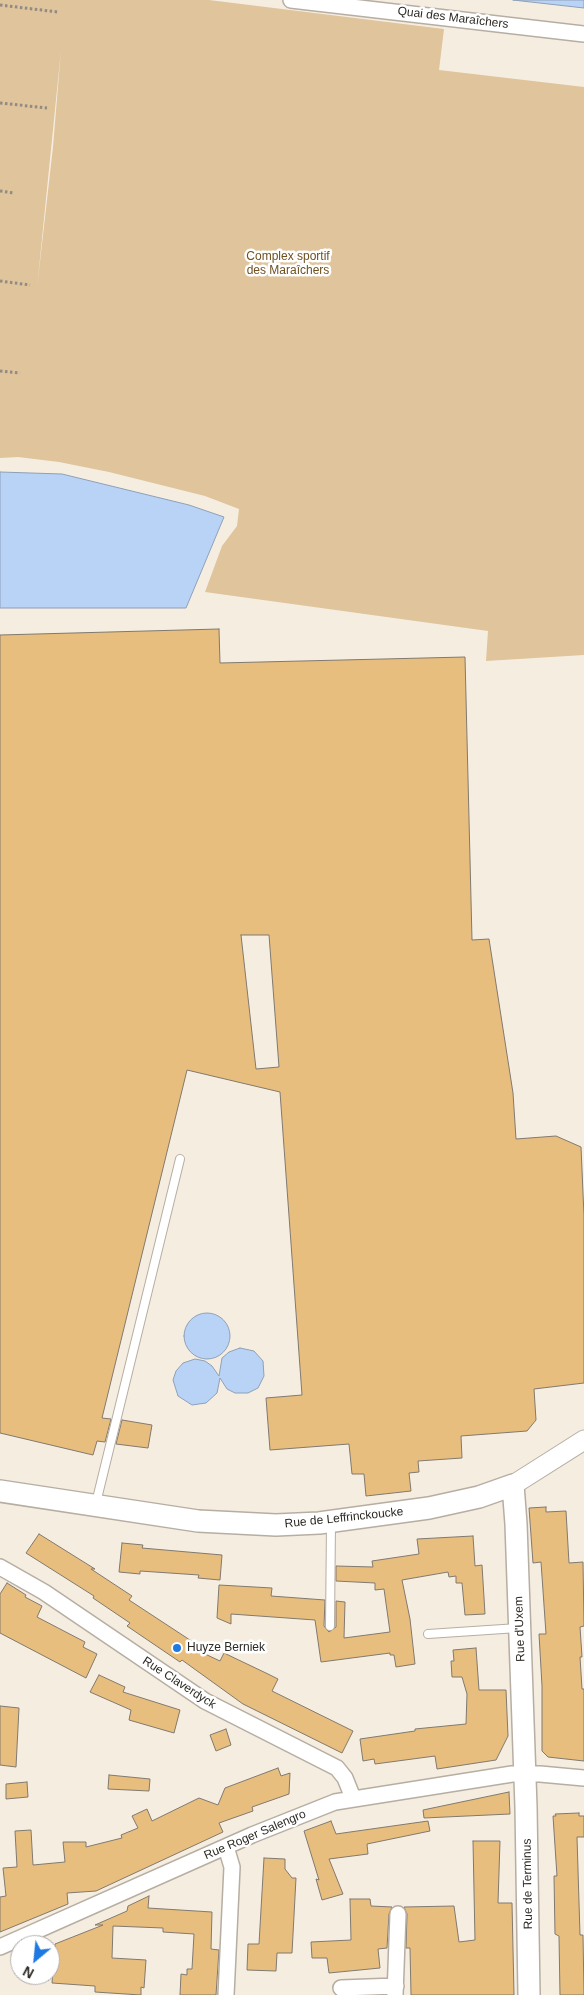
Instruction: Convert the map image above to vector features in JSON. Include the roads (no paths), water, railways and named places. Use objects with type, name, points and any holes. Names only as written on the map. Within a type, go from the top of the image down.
[{"type":"main road","name":"Rue de Leffrinckoucke","points":[[0,1491],[198,1521],[240,1525],[290,1525],[447,1505],[479,1497],[513,1485]]},
{"type":"main road","name":"Rue d'Uxem","points":[[513,1485],[525,1773]]},
{"type":"main road","name":"Rue de Terminus","points":[[525,1773],[529,1995]]},
{"type":"street","name":"Quai des Maraîchers","points":[[291,0],[584,34]]},
{"type":"street","name":"Rue de Leffrinckoucke","points":[[513,1485],[584,1440]]},
{"type":"street","name":"Rue Claverdyck","points":[[0,1567],[39,1589],[205,1701],[337,1768],[345,1778],[353,1798]]},
{"type":"street","name":"Rue Roger Salengro","points":[[0,1947],[226,1846],[317,1808],[353,1798],[525,1773],[584,1778]]},
{"type":"street","points":[[226,1846],[232,1867],[226,1995]]},
{"type":"street","points":[[341,1988],[396,1990],[398,1914]]},
{"type":"lane","points":[[96,1505],[180,1159]]},
{"type":"lane","points":[[330,1626],[332,1521]]},
{"type":"lane","points":[[428,1634],[520,1628]]},
{"type":"water","points":[[513,0],[584,0],[584,8]]},
{"type":"water","points":[[0,472],[62,474],[189,505],[224,517],[186,608],[0,608]]},
{"type":"water","points":[[202,1313],[212,1313],[226,1323],[230,1336],[226,1349],[220,1355],[212,1359],[202,1359],[188,1349],[184,1341],[184,1331],[194,1317]]},
{"type":"water","points":[[240,1348],[254,1351],[263,1361],[264,1376],[258,1388],[248,1393],[235,1393],[227,1389],[220,1378],[217,1393],[206,1403],[192,1405],[178,1396],[173,1380],[176,1371],[183,1363],[195,1359],[205,1361],[212,1366],[219,1376],[222,1358],[229,1352]]},
{"type":"place","name":"Huyze Berniek","points":[[177,1648]]},
{"type":"park label","name":"Complex sportif des Maraîchers","points":[[288,264]]}]
